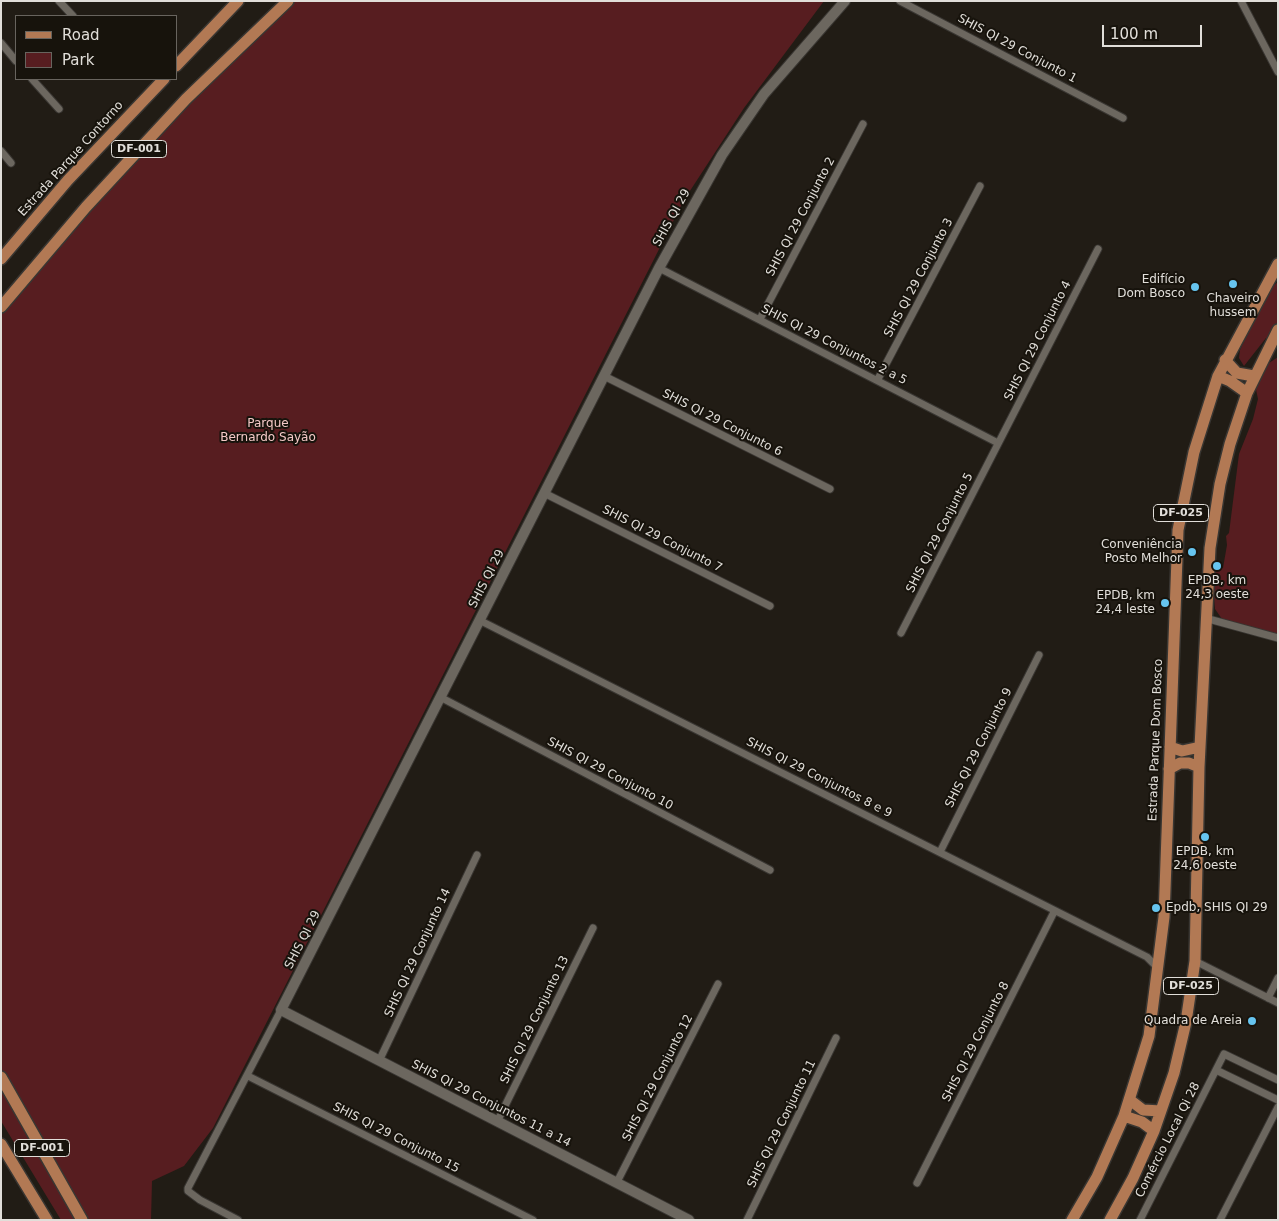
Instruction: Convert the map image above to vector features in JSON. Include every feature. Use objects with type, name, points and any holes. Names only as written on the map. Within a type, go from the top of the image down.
[{"type":"main road","points":[[178,64],[238,1]]},
{"type":"main road","name":"DF-001","points":[[1,307],[86,206],[186,99],[288,1]]},
{"type":"main road","name":"Estrada Parque Contorno","points":[[1,260],[68,180],[163,80]]},
{"type":"main road","name":"Estrada Parque Dom Bosco","points":[[1072,1220],[1096,1177],[1124,1116],[1149,1036],[1164,917],[1178,530],[1194,452],[1218,376],[1225,360],[1278,264]]},
{"type":"main road","name":"DF-025","points":[[1110,1220],[1133,1178],[1154,1131],[1176,1064],[1195,961],[1198,767],[1210,548],[1220,484],[1230,444],[1254,376],[1278,330]]},
{"type":"main road","points":[[1225,360],[1237,373],[1248,377],[1254,376]]},
{"type":"main road","points":[[1218,376],[1230,381],[1247,393]]},
{"type":"main road","points":[[1170,747],[1182,751],[1200,747]]},
{"type":"main road","points":[[1169,769],[1180,763],[1189,763],[1198,767]]},
{"type":"main road","name":"DF-001","points":[[1,1077],[82,1220]]},
{"type":"main road","points":[[1130,1100],[1143,1110],[1161,1111]]},
{"type":"main road","points":[[1124,1116],[1142,1122],[1154,1131]]},
{"type":"main road","name":"DF-001","points":[[1,1144],[47,1220]]},
{"type":"street","points":[[60,1],[72,15]]},
{"type":"street","name":"SHIS QI 29","points":[[238,1220],[200,1200],[188,1191],[189,1184],[248,1076],[659,268],[722,156],[759,102],[845,1]]},
{"type":"street","name":"SHIS QI 29 Conjunto 1","points":[[900,1],[1123,118]]},
{"type":"street","points":[[1241,1],[1278,72]]},
{"type":"street","points":[[1,43],[15,59]]},
{"type":"street","points":[[33,80],[58,109]]},
{"type":"street","name":"SHIS QI 29 Conjunto 2","points":[[760,319],[862,124]]},
{"type":"street","points":[[1,151],[11,163]]},
{"type":"street","name":"SHIS QI 29 Conjunto 3","points":[[878,380],[980,186]]},
{"type":"street","name":"SHIS QI 29 Conjunto 4","points":[[998,443],[1098,250]]},
{"type":"street","name":"SHIS QI 29 Conjuntos 2 a 5","points":[[659,268],[998,443]]},
{"type":"street","name":"SHIS QI 29 Conjunto 6","points":[[604,376],[830,490]]},
{"type":"street","name":"SHIS QI 29 Conjunto 5","points":[[900,633],[998,443]]},
{"type":"street","name":"SHIS QI 29 Conjunto 7","points":[[544,493],[770,606]]},
{"type":"street","points":[[1205,618],[1278,638]]},
{"type":"street","name":"SHIS QI 29 Conjuntos 8 e 9","points":[[480,620],[940,852],[1054,912],[1147,957],[1158,968]]},
{"type":"street","name":"SHIS QI 29 Conjunto 9","points":[[940,852],[1039,655]]},
{"type":"street","name":"SHIS QI 29 Conjunto 10","points":[[440,697],[770,870]]},
{"type":"street","name":"SHIS QI 29 Conjunto 14","points":[[379,1061],[477,855]]},
{"type":"street","name":"SHIS QI 29 Conjunto 8","points":[[918,1183],[1054,912]]},
{"type":"street","name":"SHIS QI 29 Conjunto 13","points":[[497,1122],[593,928]]},
{"type":"street","points":[[1147,957],[1160,954]]},
{"type":"street","points":[[1195,961],[1278,1003]]},
{"type":"street","points":[[1268,998],[1278,978]]},
{"type":"street","name":"SHIS QI 29 Conjunto 12","points":[[617,1182],[718,984]]},
{"type":"street","name":"SHIS QI 29 Conjuntos 11 a 14","points":[[281,1010],[689,1220]]},
{"type":"street","name":"SHIS QI 29 Conjunto 11","points":[[747,1220],[836,1038]]},
{"type":"street","name":"Comércio Local Qi 28","points":[[1140,1220],[1224,1054],[1278,1080]]},
{"type":"street","points":[[1216,1070],[1278,1100]]},
{"type":"street","name":"SHIS QI 29 Conjunto 15","points":[[248,1076],[533,1220]]},
{"type":"street","points":[[1220,1220],[1278,1107]]},
{"type":"green space","name":"Parque Bernardo Sayão","points":[[281,1],[824,1],[744,108],[684,200],[213,1128],[184,1166],[152,1181],[151,1220],[61,1220],[1,1121],[1,315],[53,245]]},
{"type":"green space","points":[[1278,282],[1278,341],[1270,337],[1266,338],[1244,366],[1239,358],[1240,350],[1252,323],[1273,286]]},
{"type":"green space","points":[[1278,357],[1278,636],[1222,619],[1215,609],[1213,583],[1215,569],[1223,568],[1239,454],[1253,419],[1258,399],[1254,380],[1263,367]]},
{"type":"place","name":"Chaveiro hussem","points":[[1233,284]]},
{"type":"place","name":"Edifício Dom Bosco","points":[[1195,287]]},
{"type":"place","name":"Conveniência Posto Melhor","points":[[1192,552]]},
{"type":"place","name":"EPDB, km 24,3 oeste","points":[[1217,566]]},
{"type":"place","name":"EPDB, km 24,4 leste","points":[[1165,603]]},
{"type":"place","name":"EPDB, km 24,6 oeste","points":[[1205,837]]},
{"type":"place","name":"Epdb, SHIS QI 29","points":[[1156,908]]},
{"type":"place","name":"Quadra de Areia","points":[[1252,1021]]}]
